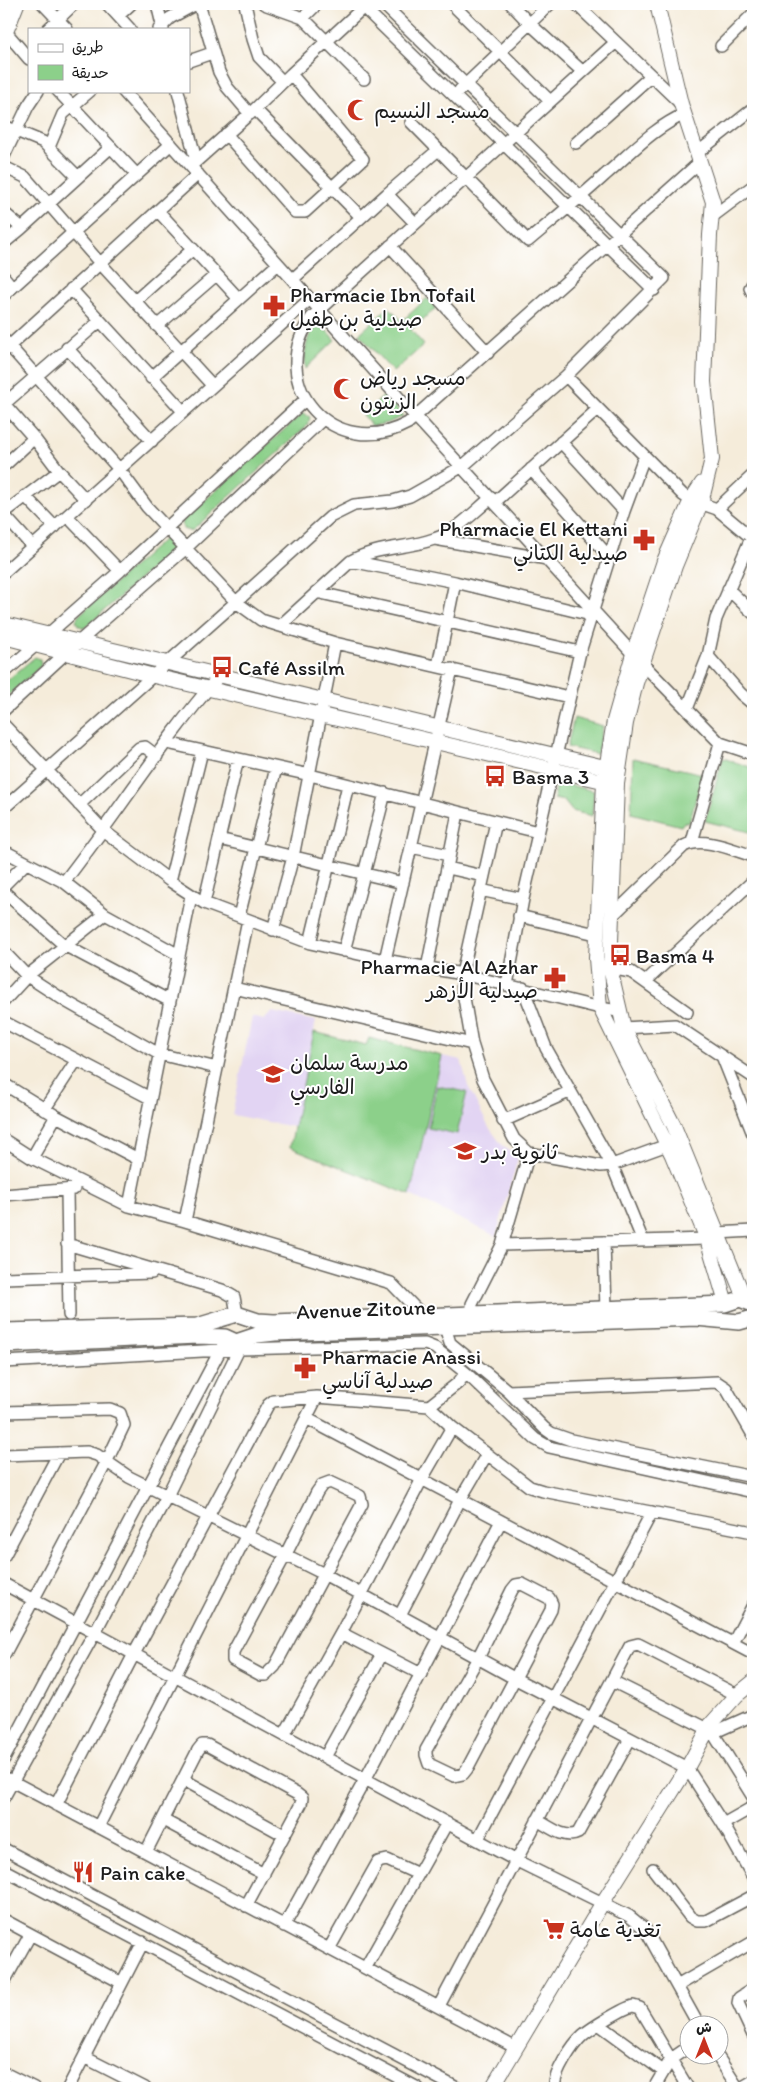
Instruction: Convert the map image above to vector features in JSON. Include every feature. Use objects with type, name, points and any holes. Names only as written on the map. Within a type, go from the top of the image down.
[{"type":"main road","name":"Avenue Zitoune","points":[[745,1309],[739,1322],[696,1318],[275,1333],[234,1342],[197,1336],[6,1340],[197,1326],[237,1316],[258,1321],[274,1322],[606,1310],[745,1309]]},
{"type":"main road","points":[[237,1316],[250,1326],[249,1335],[234,1342],[223,1326],[237,1316]]},
{"type":"street","points":[[17,4],[5,35],[27,54]]},
{"type":"street","points":[[43,4],[66,28]]},
{"type":"street","points":[[49,28],[74,4]]},
{"type":"street","points":[[107,4],[129,28]]},
{"type":"street","points":[[118,16],[131,4]]},
{"type":"street","points":[[157,4],[161,28]]},
{"type":"street","points":[[161,28],[170,18],[198,4],[212,53],[219,72],[228,87],[361,217]]},
{"type":"street","points":[[226,134],[295,212],[305,212],[363,159],[287,78],[259,57],[252,39],[245,4]]},
{"type":"street","points":[[269,4],[303,18],[364,79]]},
{"type":"street","points":[[303,18],[317,4]]},
{"type":"street","points":[[4,808],[337,512],[364,502],[392,501],[410,496],[463,466],[566,376],[664,278],[383,4]]},
{"type":"street","points":[[452,4],[550,101]]},
{"type":"street","points":[[511,4],[583,72]]},
{"type":"street","points":[[455,94],[550,4]]},
{"type":"street","points":[[576,4],[652,76],[683,109]]},
{"type":"street","points":[[657,4],[683,109],[713,199],[704,376],[711,448],[710,471],[696,502],[664,561],[638,658],[626,723],[611,776],[596,934],[596,969],[600,1008],[712,1236],[745,1309]]},
{"type":"street","points":[[569,697],[335,642],[261,620],[236,602],[166,528],[147,507],[119,470],[6,346],[158,211],[195,166],[226,134],[253,112],[365,5],[654,290]]},
{"type":"street","points":[[721,46],[753,14]]},
{"type":"street","points":[[616,42],[319,309],[306,325],[301,335],[296,357],[298,380],[306,399],[323,419],[342,430],[353,433],[376,434],[398,428],[416,417],[608,245],[753,109]]},
{"type":"street","points":[[190,61],[212,53]]},
{"type":"street","points":[[576,143],[652,76]]},
{"type":"street","points":[[4,156],[37,92]]},
{"type":"street","points":[[59,92],[137,175]]},
{"type":"street","points":[[49,147],[63,114],[89,92]]},
{"type":"street","points":[[124,92],[171,144],[195,166],[278,264],[547,559],[592,612],[720,743],[753,754]]},
{"type":"street","points":[[178,92],[195,166]]},
{"type":"street","points":[[411,122],[528,241],[581,197],[650,134],[683,109]]},
{"type":"street","points":[[4,126],[49,147],[78,177]]},
{"type":"street","points":[[4,277],[8,291],[171,144]]},
{"type":"street","points":[[4,243],[112,148]]},
{"type":"street","points":[[293,279],[438,150]]},
{"type":"street","points":[[4,168],[25,177],[134,301],[212,385]]},
{"type":"street","points":[[713,216],[753,186]]},
{"type":"street","points":[[387,194],[415,223]]},
{"type":"street","points":[[158,211],[239,299]]},
{"type":"street","points":[[4,213],[22,228]]},
{"type":"street","points":[[390,246],[488,353]]},
{"type":"street","points":[[134,301],[193,249]]},
{"type":"street","points":[[151,378],[278,264]]},
{"type":"street","points":[[158,326],[216,275]]},
{"type":"street","points":[[753,283],[750,288],[753,294]]},
{"type":"street","points":[[71,289],[183,411]]},
{"type":"street","points":[[4,572],[310,299]]},
{"type":"street","points":[[86,500],[58,471],[34,438],[4,404],[100,321]]},
{"type":"street","points":[[67,348],[152,441]]},
{"type":"street","points":[[566,376],[683,495],[696,502],[717,509],[752,539],[728,588],[716,619],[708,656],[687,709]]},
{"type":"street","points":[[4,673],[120,571],[306,399]]},
{"type":"street","points":[[280,626],[351,561],[368,552],[435,539],[457,527],[493,500],[598,409]]},
{"type":"street","points":[[4,710],[66,652],[80,642],[186,548],[323,419]]},
{"type":"street","points":[[4,464],[34,438]]},
{"type":"street","points":[[560,442],[624,511]]},
{"type":"street","points":[[506,984],[519,916],[580,652],[624,511],[644,457]]},
{"type":"street","points":[[530,469],[610,558]]},
{"type":"street","points":[[32,546],[4,514],[58,471]]},
{"type":"street","points":[[717,509],[753,475]]},
{"type":"street","points":[[25,496],[55,527]]},
{"type":"street","points":[[68,516],[120,571]]},
{"type":"street","points":[[435,539],[547,559]]},
{"type":"street","points":[[351,561],[592,612]]},
{"type":"street","points":[[438,666],[455,582]]},
{"type":"street","points":[[728,588],[753,613]]},
{"type":"street","points":[[316,592],[580,652]]},
{"type":"street","points":[[4,624],[556,756],[611,776]]},
{"type":"street","points":[[4,637],[154,676],[553,770],[611,776]]},
{"type":"street","points":[[274,930],[293,857],[335,642]]},
{"type":"street","points":[[708,656],[753,704]]},
{"type":"street","points":[[385,960],[452,669]]},
{"type":"street","points":[[64,882],[104,831],[157,756],[220,675]]},
{"type":"street","points":[[4,725],[104,831],[204,904],[310,943],[385,960],[462,974],[618,1011]]},
{"type":"street","points":[[167,743],[310,775],[538,832]]},
{"type":"street","points":[[692,842],[720,743]]},
{"type":"street","points":[[79,805],[139,748],[145,747],[157,756]]},
{"type":"street","points":[[170,881],[202,751]]},
{"type":"street","points":[[204,904],[238,759]]},
{"type":"street","points":[[185,1221],[234,988],[243,918],[256,848],[276,768]]},
{"type":"street","points":[[611,776],[610,968],[618,1011],[624,1028],[674,1126],[695,1176],[712,1236],[745,1309]]},
{"type":"street","points":[[310,943],[327,865],[348,785]]},
{"type":"street","points":[[344,951],[385,793]]},
{"type":"street","points":[[427,968],[458,813]]},
{"type":"street","points":[[496,822],[462,974],[463,992],[472,1044],[483,1079],[503,1121],[514,1139],[529,1153],[601,1166],[612,1165],[667,1145]]},
{"type":"street","points":[[219,839],[403,883]]},
{"type":"street","points":[[610,918],[684,846],[692,842],[702,842],[753,856]]},
{"type":"street","points":[[411,847],[449,854]]},
{"type":"street","points":[[4,851],[64,882],[105,914],[179,956]]},
{"type":"street","points":[[4,886],[26,863]]},
{"type":"street","points":[[448,868],[483,876]]},
{"type":"street","points":[[645,982],[753,882]]},
{"type":"street","points":[[480,890],[523,899]]},
{"type":"street","points":[[4,892],[64,945],[170,1001]]},
{"type":"street","points":[[129,1206],[191,896]]},
{"type":"street","points":[[4,1002],[27,976],[105,914]]},
{"type":"street","points":[[519,916],[596,934]]},
{"type":"street","points":[[4,952],[27,976],[67,1002],[159,1054],[217,1068]]},
{"type":"street","points":[[610,968],[631,972],[687,1012]]},
{"type":"street","points":[[234,988],[472,1044]]},
{"type":"street","points":[[523,988],[546,1048],[569,1092],[612,1165],[643,1241]]},
{"type":"street","points":[[4,1022],[150,1098]]},
{"type":"street","points":[[624,1028],[676,1025],[753,1077]]},
{"type":"street","points":[[722,1056],[753,1134]]},
{"type":"street","points":[[44,1110],[76,1060]]},
{"type":"street","points":[[4,1084],[44,1110],[138,1159]]},
{"type":"street","points":[[503,1121],[569,1092]]},
{"type":"street","points":[[32,1158],[56,1116]]},
{"type":"street","points":[[4,1140],[32,1158],[85,1186],[129,1206],[391,1283],[423,1316]]},
{"type":"street","points":[[472,1315],[472,1304],[502,1245],[529,1153]]},
{"type":"street","points":[[4,1195],[67,1191],[85,1186]]},
{"type":"street","points":[[67,1191],[69,1315]]},
{"type":"street","points":[[502,1245],[643,1241],[753,1231]]},
{"type":"street","points":[[604,1242],[606,1310]]},
{"type":"street","points":[[67,1244],[228,1293],[234,1297],[237,1316]]},
{"type":"street","points":[[4,1278],[163,1272]]},
{"type":"street","points":[[445,1327],[450,1343],[508,1391],[544,1428],[558,1436],[753,1477]]},
{"type":"street","points":[[6,1340],[4,1361],[234,1342],[425,1344],[436,1348],[466,1373],[535,1439],[549,1447],[753,1492]]},
{"type":"street","points":[[4,1759],[147,1486],[234,1342]]},
{"type":"street","points":[[4,1797],[8,1779],[94,1634],[167,1496],[234,1342]]},
{"type":"street","points":[[429,1406],[458,1384],[466,1373]]},
{"type":"street","points":[[508,1391],[718,1382],[726,1388],[753,1435]]},
{"type":"street","points":[[98,1827],[317,1397]]},
{"type":"street","points":[[56,1805],[208,1516],[268,1405],[273,1401],[317,1397],[429,1406],[452,1428],[530,1487],[753,1532]]},
{"type":"street","points":[[4,1412],[105,1408],[117,1411],[122,1417],[124,1425],[106,1463],[4,1655]]},
{"type":"street","points":[[306,1418],[753,1654]]},
{"type":"street","points":[[284,1735],[342,1633],[422,1479],[452,1428]]},
{"type":"street","points":[[4,1556],[59,1453]]},
{"type":"street","points":[[4,1455],[92,1453],[147,1486],[286,1554],[514,1678],[687,1768],[723,1824],[753,1877]]},
{"type":"street","points":[[400,1616],[486,1454]]},
{"type":"street","points":[[326,1482],[334,1483],[357,1494],[362,1500],[360,1508],[275,1666],[266,1675],[261,1675],[233,1660],[233,1652],[286,1554],[322,1484],[326,1482]]},
{"type":"street","points":[[478,1839],[652,1512]]},
{"type":"street","points":[[284,1926],[366,1778],[501,1521]]},
{"type":"street","points":[[4,1584],[515,1860],[629,1916],[645,1929],[692,2014]]},
{"type":"street","points":[[522,1584],[551,1600],[551,1610],[466,1772],[460,1776],[454,1776],[434,1767],[427,1760],[426,1750],[478,1658],[514,1586],[522,1584]]},
{"type":"street","points":[[733,1643],[752,1610]]},
{"type":"street","points":[[342,1633],[421,1674]]},
{"type":"street","points":[[439,2006],[628,1649],[633,1644],[638,1644],[737,1695]]},
{"type":"street","points":[[325,1757],[382,1654]]},
{"type":"street","points":[[612,1681],[708,1733],[753,1796]]},
{"type":"street","points":[[492,2088],[603,1902],[723,1708],[753,1682]]},
{"type":"street","points":[[708,1733],[753,1716]]},
{"type":"street","points":[[537,1820],[564,1834],[573,1835],[578,1833],[630,1739]]},
{"type":"street","points":[[146,1852],[198,1750],[205,1744],[298,1794],[302,1798],[302,1802],[246,1906]]},
{"type":"street","points":[[8,1779],[516,2048]]},
{"type":"street","points":[[184,1780],[284,1835]]},
{"type":"street","points":[[723,1824],[753,1807]]},
{"type":"street","points":[[162,1820],[264,1874]]},
{"type":"street","points":[[366,1967],[447,1822]]},
{"type":"street","points":[[4,1849],[457,2088]]},
{"type":"street","points":[[329,1949],[378,1862],[387,1860],[418,1874]]},
{"type":"street","points":[[653,1869],[690,1917],[697,1921],[706,1921],[753,1896]]},
{"type":"street","points":[[4,1870],[418,2088]]},
{"type":"street","points":[[4,1920],[122,1983]]},
{"type":"street","points":[[4,1982],[30,1935]]},
{"type":"street","points":[[68,2088],[143,1942]]},
{"type":"street","points":[[677,1986],[753,1942]]},
{"type":"street","points":[[753,1988],[739,1998],[738,2003],[753,2035]]},
{"type":"street","points":[[555,2088],[554,2083],[557,2072],[585,2033],[629,2007],[640,2008],[688,2088]]},
{"type":"street","points":[[600,2025],[663,2071]]},
{"type":"street","points":[[654,2088],[671,2058],[680,2052]]},
{"type":"street","points":[[84,2057],[145,2088]]},
{"type":"street","points":[[722,2064],[738,2088]]},
{"type":"street","points":[[4,2073],[34,2088]]},
{"type":"street","points":[[742,2088],[753,2081]]},
{"type":"shaded area","name":"مدرسة سلمان الفارسي","points":[[272,1012],[316,1021],[294,1127],[232,1115],[252,1017],[264,1020]]},
{"type":"shaded area","name":"ثانوية بدر","points":[[442,1056],[461,1060],[468,1086],[488,1126],[502,1145],[518,1158],[496,1236],[410,1195]]},
{"type":"green space","points":[[427,298],[436,308],[411,330],[424,345],[393,372],[359,334],[389,307],[402,321]]},
{"type":"green space","points":[[319,322],[335,340],[305,369],[305,356],[309,337]]},
{"type":"green space","points":[[385,395],[403,416],[388,423],[372,426],[363,415]]},
{"type":"green space","points":[[303,413],[310,417],[308,425],[193,530],[183,529],[182,523],[184,519]]},
{"type":"green space","points":[[169,538],[174,544],[172,550],[87,626],[84,628],[78,625],[76,621],[78,616],[163,540]]},
{"type":"green space","points":[[35,657],[40,659],[41,666],[4,699],[4,683]]},
{"type":"green space","points":[[574,718],[603,726],[597,754],[567,747]]},
{"type":"green space","points":[[633,758],[703,774],[689,823],[684,822],[681,826],[631,813]]},
{"type":"green space","points":[[723,758],[753,768],[753,833],[705,821]]},
{"type":"green space","points":[[557,782],[594,791],[592,816],[572,811],[564,801],[554,799]]},
{"type":"green space","points":[[314,1032],[366,1045],[369,1038],[442,1056],[410,1195],[290,1147]]},
{"type":"green space","points":[[437,1086],[467,1092],[457,1134],[428,1128]]},
{"type":"place","name":"مسجد النسيم","points":[[358,110]]},
{"type":"place","name":"Pharmacie Ibn Tofail صيدلية بن طفيل","points":[[274,306]]},
{"type":"place","name":"مسجد رياض الزيتون","points":[[344,389]]},
{"type":"place","name":"Pharmacie El Kettani صيدلية الكتاني","points":[[644,540]]},
{"type":"place","name":"Café Assilm","points":[[222,667]]},
{"type":"place","name":"Basma 3","points":[[495,776]]},
{"type":"place","name":"Basma 4","points":[[620,955]]},
{"type":"place","name":"Pharmacie Al Azhar صيدلية الأزهر","points":[[555,978]]},
{"type":"place","name":"مدرسة سلمان الفارسي","points":[[273,1074]]},
{"type":"place","name":"ثانوية بدر","points":[[465,1151]]},
{"type":"place","name":"Pharmacie Anassi صيدلية آناسي","points":[[305,1368]]},
{"type":"place","name":"Pain cake","points":[[83,1872]]},
{"type":"place","name":"تغدية عامة","points":[[554,1929]]}]
